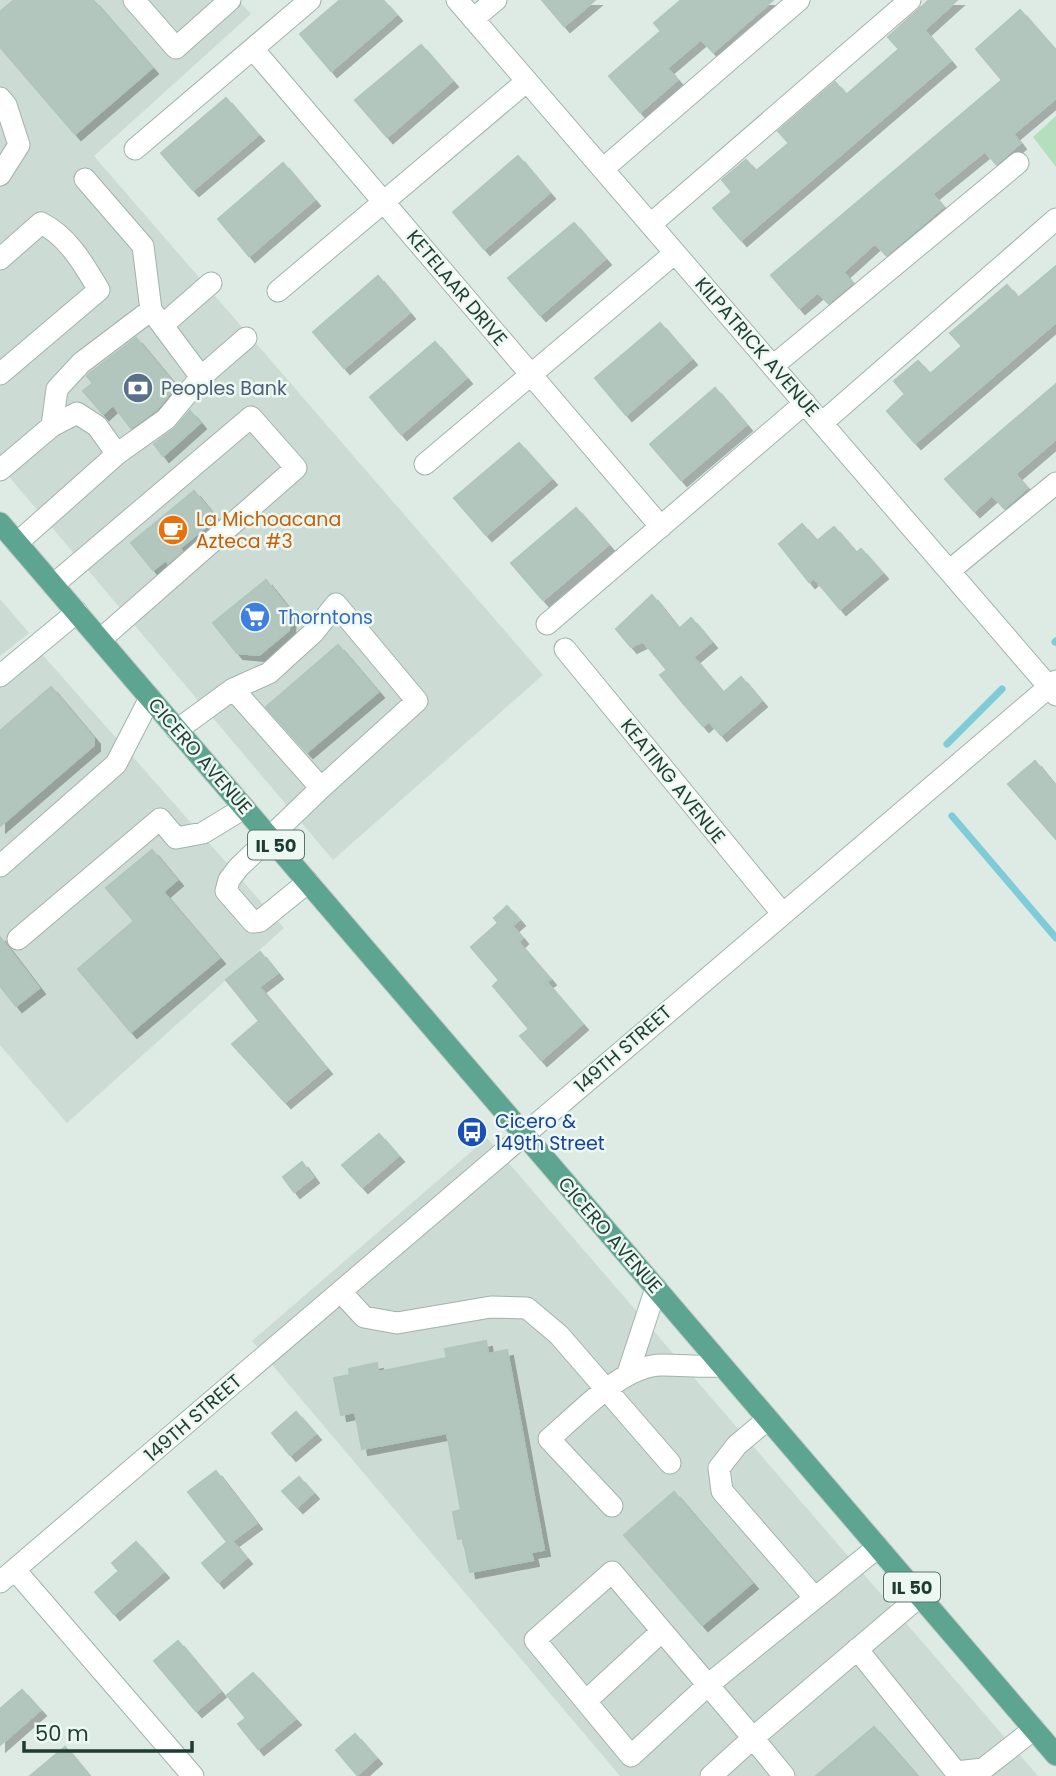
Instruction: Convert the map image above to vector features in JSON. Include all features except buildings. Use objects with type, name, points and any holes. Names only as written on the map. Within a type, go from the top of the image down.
[{"type":"main road","name":"CICERO AVENUE","points":[[0,523],[1056,1755]]},
{"type":"street","points":[[134,0],[176,48],[230,0]]},
{"type":"street","points":[[135,149],[310,0]]},
{"type":"street","name":"KILPATRICK AVENUE","points":[[457,0],[949,571],[1054,687]]},
{"type":"street","points":[[474,19],[496,0]]},
{"type":"street","points":[[603,169],[799,0]]},
{"type":"street","points":[[651,225],[910,0]]},
{"type":"street","name":"KETELAAR DRIVE","points":[[253,49],[661,527]]},
{"type":"street","points":[[278,291],[527,81]]},
{"type":"street","points":[[0,98],[6,105],[19,145],[0,175]]},
{"type":"street","points":[[0,124],[5,133],[0,145]]},
{"type":"street","points":[[773,366],[1018,163]]},
{"type":"street","points":[[85,179],[144,246],[158,317],[201,377]]},
{"type":"street","points":[[822,423],[1056,219]]},
{"type":"street","points":[[0,259],[41,223],[57,231],[85,266],[99,290],[0,374]]},
{"type":"street","points":[[425,464],[675,253]]},
{"type":"street","points":[[52,426],[57,389],[81,363],[211,283]]},
{"type":"street","points":[[17,542],[117,454],[166,419],[201,377],[246,338]]},
{"type":"street","points":[[547,624],[805,403]]},
{"type":"street","points":[[0,470],[52,426],[77,413],[97,426],[117,454]]},
{"type":"street","points":[[53,585],[251,417],[296,468],[100,640]]},
{"type":"street","points":[[949,571],[1056,483]]},
{"type":"street","points":[[177,730],[233,689],[269,673],[314,632],[336,604],[417,701],[321,788],[229,880],[226,891],[253,922],[261,920],[308,882]]},
{"type":"street","points":[[0,675],[77,612]]},
{"type":"street","name":"KEATING AVENUE","points":[[565,649],[782,913]]},
{"type":"street","name":"149TH STREET","points":[[8,1576],[782,913],[1054,687]]},
{"type":"street","points":[[233,689],[321,788]]},
{"type":"street","points":[[0,866],[116,764],[150,698]]},
{"type":"street","points":[[18,939],[160,819],[176,838],[203,833],[244,808]]},
{"type":"street","points":[[628,1373],[656,1289]]},
{"type":"street","points":[[341,1292],[364,1317],[397,1323],[491,1307],[527,1308],[559,1335],[670,1463]]},
{"type":"street","points":[[612,1506],[549,1439],[628,1373],[661,1365],[682,1368],[722,1366]]},
{"type":"street","points":[[768,1419],[737,1446],[719,1468],[722,1491],[815,1598]]},
{"type":"street","points":[[784,1776],[753,1738],[708,1685],[662,1631],[612,1572],[536,1640],[631,1756],[708,1685],[878,1547]]},
{"type":"street","points":[[8,1576],[193,1776]]},
{"type":"street","points":[[711,1776],[920,1596]]},
{"type":"street","points":[[586,1701],[662,1631]]},
{"type":"street","points":[[857,1649],[956,1772],[983,1769],[1034,1729]]},
{"type":"shaded area","points":[[0,0],[238,0],[251,14],[94,156],[543,675],[333,860],[0,466]]},
{"type":"shaded area","points":[[0,599],[29,633],[0,656]]},
{"type":"shaded area","points":[[41,653],[284,928],[67,1123],[0,1045],[0,687]]},
{"type":"shaded area","points":[[487,1138],[1038,1776],[620,1776],[252,1341]]},
{"type":"green space","points":[[1056,116],[1056,167],[1033,137]]},
{"type":"waterway","points":[[947,744],[1002,689]]},
{"type":"waterway","points":[[952,816],[1056,938]]},
{"type":"place","name":"Peoples Bank","points":[[138,388]]},
{"type":"place","name":"La Michoacana Azteca #3","points":[[173,530]]},
{"type":"place","name":"Thorntons","points":[[255,617]]},
{"type":"place","name":"Cicero & 149th Street","points":[[472,1132]]}]
